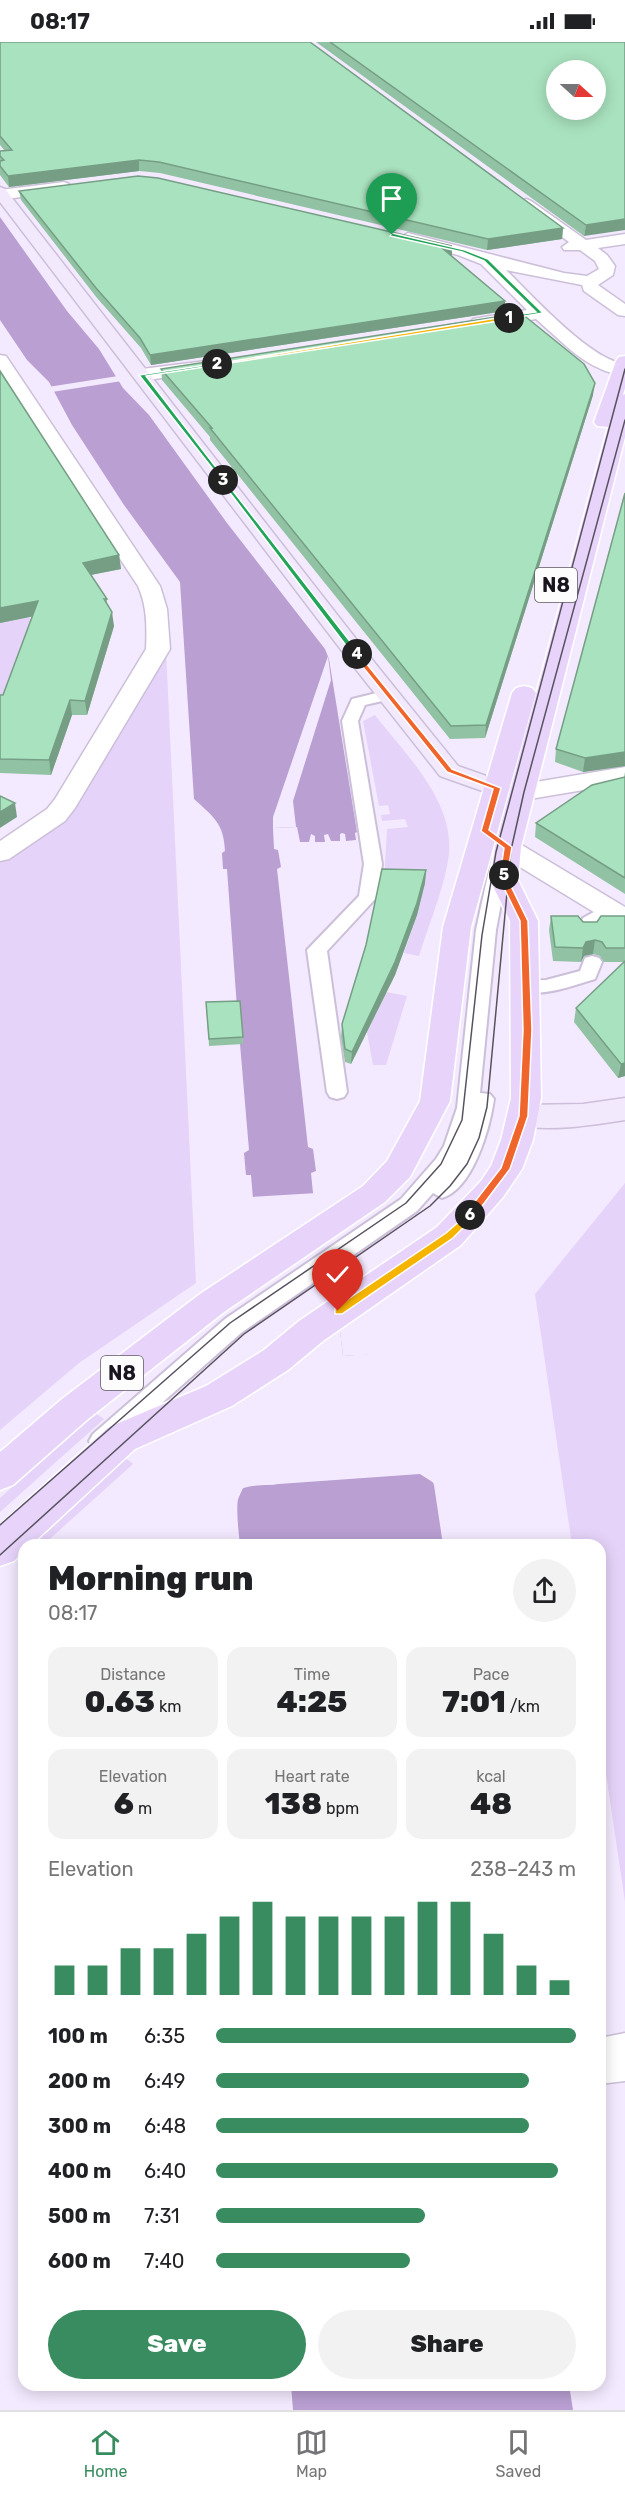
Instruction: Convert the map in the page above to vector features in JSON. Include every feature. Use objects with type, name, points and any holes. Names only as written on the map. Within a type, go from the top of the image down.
[{"type":"main road","name":"N8","points":[[548,612],[624,367]]},
{"type":"main road","name":"N8","points":[[509,790],[625,400]]},
{"type":"main road","name":"N8","points":[[0,1474],[75,1409],[248,1278],[374,1194],[399,1169],[435,1101],[457,927],[499,841],[532,668]]},
{"type":"main road","name":"N8","points":[[499,841],[504,880]]},
{"type":"main road","points":[[0,1549],[122,1438],[219,1396],[276,1360],[338,1311],[449,1236],[472,1213],[506,1169],[524,1116],[527,986],[524,921],[504,880]]},
{"type":"street","points":[[1,194],[85,185]]},
{"type":"street","points":[[1,194],[449,771],[509,790],[625,775]]},
{"type":"street","points":[[388,234],[464,251],[486,260],[564,278],[590,281],[607,271],[607,266],[601,258],[516,197]]},
{"type":"street","points":[[557,249],[625,239]]},
{"type":"street","points":[[486,260],[536,253]]},
{"type":"street","points":[[486,260],[540,313],[597,362],[610,368],[624,367]]},
{"type":"street","points":[[590,281],[590,287],[624,311]]},
{"type":"street","points":[[458,326],[540,313]]},
{"type":"street","points":[[0,360],[149,586],[156,600],[158,649],[66,803],[56,815],[0,853]]},
{"type":"street","points":[[142,375],[222,363]]},
{"type":"street","points":[[0,398],[21,395]]},
{"type":"street","points":[[499,841],[618,914]]},
{"type":"street","points":[[524,1116],[583,1115],[625,1109]]},
{"type":"lane","points":[[337,1092],[317,950],[368,897],[373,864],[350,721],[358,702],[389,695]]},
{"type":"lane","points":[[333,1263],[409,1205],[434,1179],[455,1146],[468,1108],[486,930],[499,841]]},
{"type":"lane","points":[[0,1532],[216,1340],[426,1205],[448,1184],[464,1163],[478,1132],[504,880]]},
{"type":"lane","points":[[588,930],[590,922],[618,914]]},
{"type":"lane","points":[[527,986],[546,986],[588,975],[592,962]]},
{"type":"lane","points":[[122,1438],[251,1318]]},
{"type":"shaded area","points":[[0,217],[67,311],[99,349],[123,388],[149,415],[227,523],[325,649],[329,659],[357,832],[355,833],[356,840],[346,841],[345,834],[342,833],[340,841],[331,841],[328,834],[324,835],[325,842],[315,842],[315,836],[311,834],[309,842],[300,842],[297,827],[273,828],[274,849],[278,850],[281,867],[277,869],[308,1147],[313,1149],[316,1171],[311,1173],[313,1193],[325,1206],[343,1356],[380,1354],[434,1485],[442,1539],[239,1539],[237,1515],[240,1492],[243,1488],[250,1486],[277,1484],[251,1175],[246,1175],[244,1153],[249,1150],[240,1044],[243,1043],[237,1008],[227,869],[223,869],[222,853],[225,851],[220,827],[194,799],[180,582],[124,505],[72,425],[49,382],[27,360],[0,320]]},
{"type":"shaded area","points":[[0,562],[99,604],[29,617],[41,636],[0,709]]},
{"type":"shaded area","points":[[166,650],[196,1283],[79,1363],[0,1430],[0,861],[37,837]]},
{"type":"shaded area","points":[[375,715],[425,779],[444,815],[448,834],[447,866],[419,956],[404,953],[417,915],[384,881],[387,829],[408,827],[405,819],[382,821],[381,815],[390,814],[388,805],[379,806],[363,721]]},
{"type":"shaded area","points":[[386,992],[407,996],[386,1065],[373,1065],[367,1032]]},
{"type":"shaded area","points":[[625,1183],[625,1902],[606,1774],[606,1539],[571,1539],[535,1294]]},
{"type":"shaded area","points":[[95,1413],[104,1419],[0,1512],[0,1498]]},
{"type":"shaded area","points":[[123,1456],[133,1464],[50,1539],[33,1539]]},
{"type":"shaded area","points":[[291,2391],[570,2391],[573,2410],[293,2410]]},
{"type":"pier","points":[[118,376],[122,381],[52,392],[48,387]]},
{"type":"pier","points":[[328,656],[331,680],[293,801],[296,827],[273,828],[273,817]]},
{"type":"pier","points":[[317,1193],[325,1201],[343,1356],[383,1353],[437,1485],[420,1474],[252,1486],[243,1488],[238,1499],[234,1499],[242,1485],[273,1482],[250,1197]]},
{"type":"building","points":[[0,42],[310,42],[563,228],[488,239],[159,162],[139,160],[8,176],[0,166],[0,161],[4,160],[0,156],[0,151],[12,150],[0,136]]},
{"type":"building","points":[[330,42],[625,42],[625,219],[586,225]]},
{"type":"building","points":[[138,176],[158,178],[452,246],[442,248],[505,301],[150,355],[140,338],[96,288],[19,191]]},
{"type":"building","points":[[521,313],[584,364],[595,383],[486,725],[451,726],[210,428],[212,428],[161,369]]},
{"type":"building","points":[[0,371],[119,555],[83,563],[107,599],[104,599],[112,612],[85,701],[70,700],[49,760],[0,759],[0,695],[3,695],[38,601],[0,608]]},
{"type":"building","points":[[625,493],[625,752],[585,758],[556,749]]},
{"type":"building","points":[[625,777],[625,878],[536,823],[592,785]]},
{"type":"building","points":[[0,796],[15,803],[0,812]]},
{"type":"building","points":[[382,869],[426,870],[417,903],[395,962],[352,1052],[345,1049],[342,1024],[366,945]]},
{"type":"building","points":[[551,916],[578,916],[583,922],[597,922],[601,916],[625,916],[625,948],[606,948],[602,942],[595,940],[586,942],[583,948],[555,947]]},
{"type":"building","points":[[625,961],[625,1063],[621,1064],[576,1008]]},
{"type":"building","points":[[240,1001],[243,1037],[209,1039],[206,1002]]},
{"type":"tram line","points":[[0,1525],[230,1323],[406,1203],[441,1164],[462,1120],[482,935],[496,852],[625,369]]},
{"type":"tram line","points":[[0,1555],[244,1334],[430,1206],[467,1164],[479,1138],[487,1107],[511,850],[524,792],[625,420]]},
{"type":"route","points":[[338,1311],[449,1236],[492,1189],[506,1169],[517,1140],[524,1116],[526,1098],[527,986],[524,921],[504,880],[508,847],[485,831],[497,788],[449,771],[366,667],[142,375],[540,313],[486,260],[464,251],[392,235]]}]
